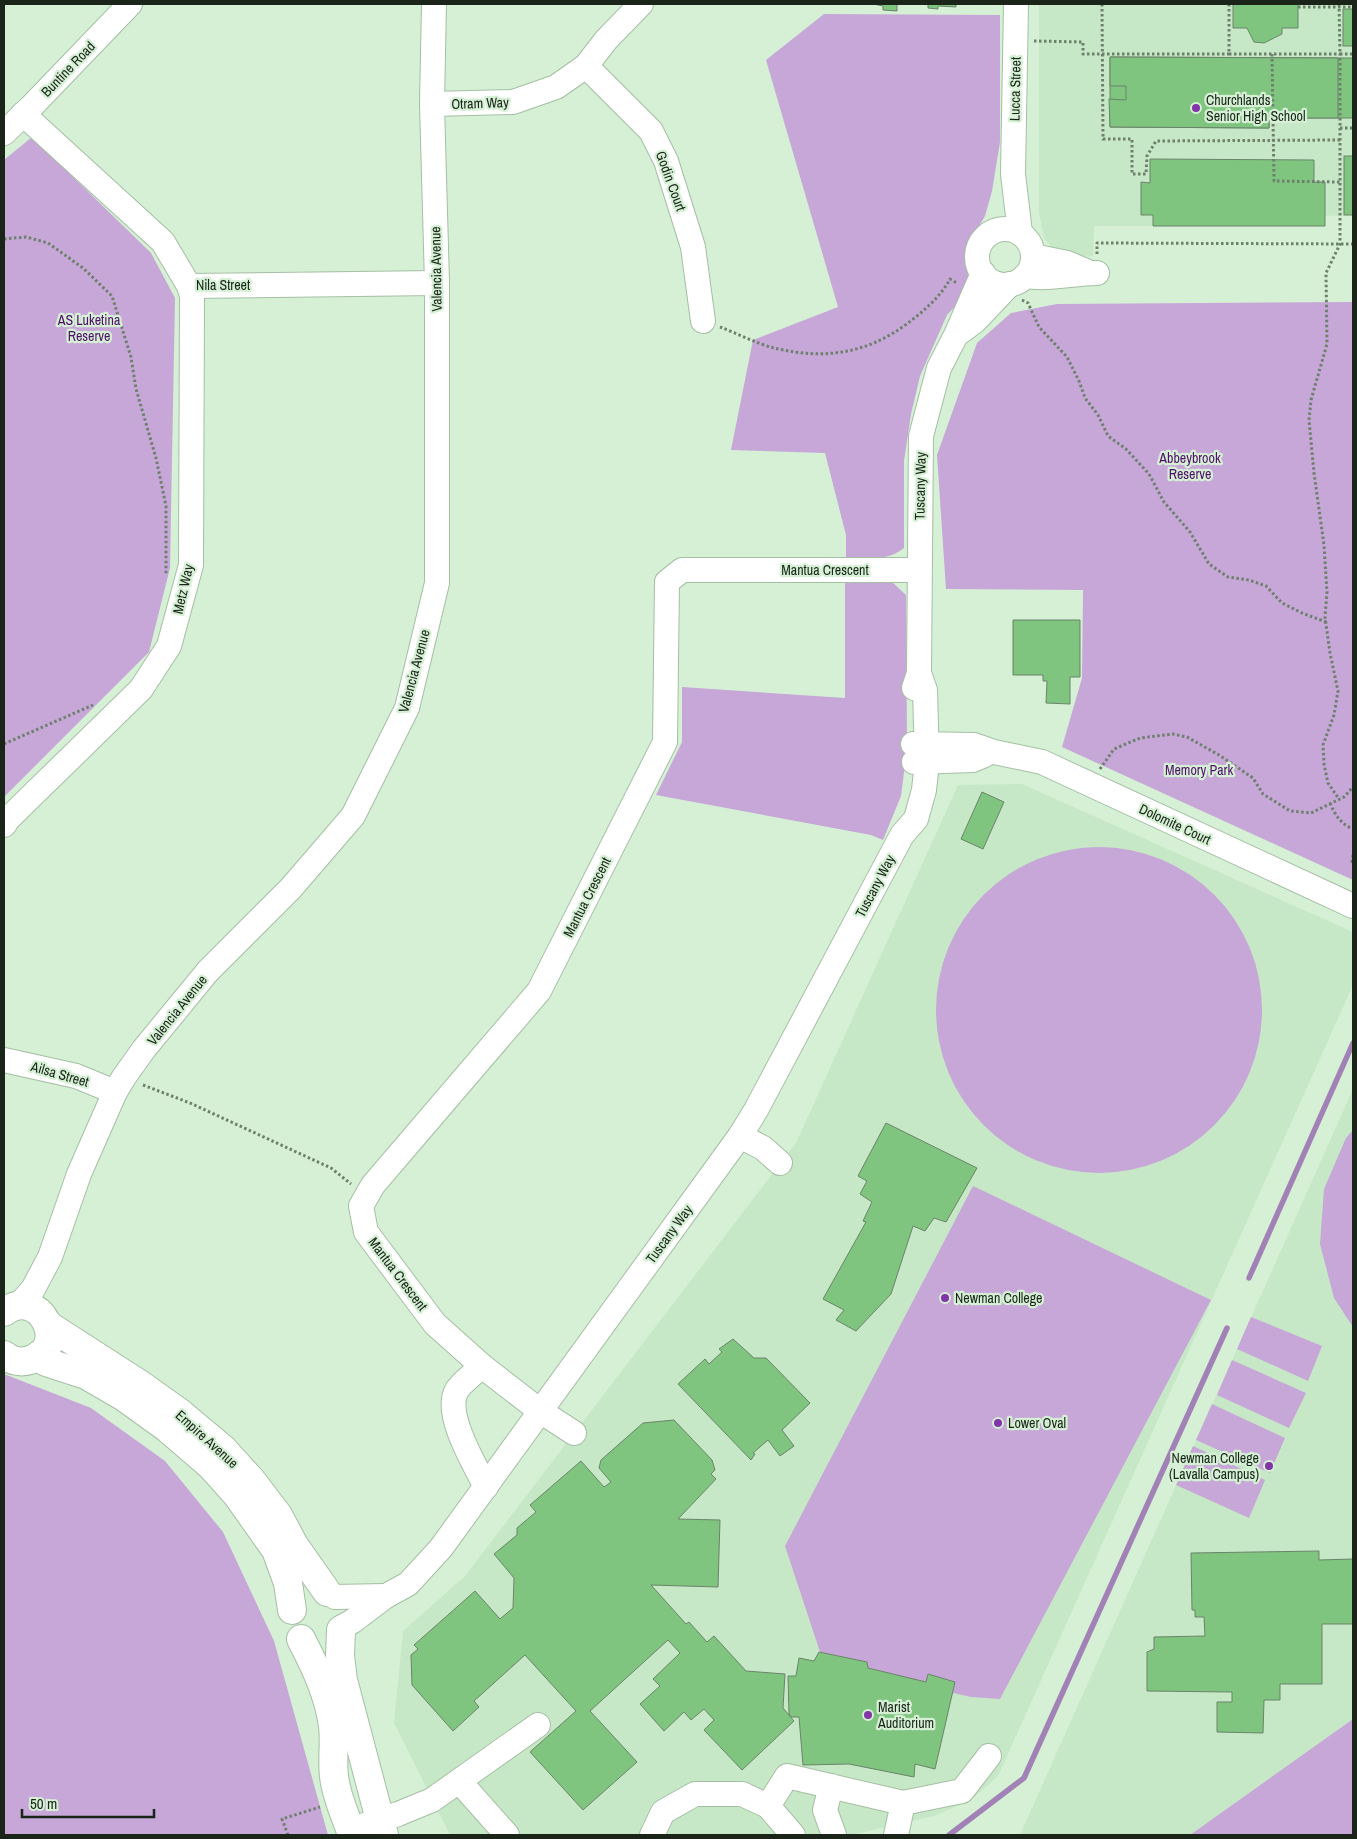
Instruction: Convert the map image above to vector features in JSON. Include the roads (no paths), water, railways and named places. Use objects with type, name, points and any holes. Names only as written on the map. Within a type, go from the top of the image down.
[{"type":"main road","points":[[4,1355],[15,1361],[24,1362],[32,1360],[45,1349],[50,1333],[29,1314]]},
{"type":"main road","name":"Empire Avenue","points":[[29,1314],[138,1383],[180,1413],[223,1449],[252,1481],[278,1515],[294,1545],[331,1595]]},
{"type":"main road","name":"Empire Avenue","points":[[39,1355],[46,1362],[86,1375],[124,1397],[167,1428],[211,1466],[237,1495],[276,1550],[288,1583],[292,1610]]},
{"type":"main road","points":[[351,1832],[339,1800],[334,1776],[333,1724],[328,1703],[322,1684],[301,1639],[292,1626],[292,1610],[295,1602],[310,1592],[318,1591],[331,1595],[342,1606],[344,1617],[340,1656],[343,1680],[382,1828]]},
{"type":"main road","points":[[301,1639],[312,1644],[323,1644],[334,1639],[342,1629]]},
{"type":"street","name":"Buntine Road","points":[[4,133],[130,4]]},
{"type":"street","name":"Valencia Avenue","points":[[29,1314],[33,1289],[50,1257],[79,1174],[120,1085],[144,1049],[208,971],[291,888],[353,816],[407,708],[437,584],[437,283],[432,104],[434,4]]},
{"type":"street","name":"Otram Way","points":[[432,104],[514,102],[556,87],[586,66],[606,40],[641,4]]},
{"type":"street","name":"Lucca Street","points":[[1016,4],[1012,174],[1020,233]]},
{"type":"street","name":"Godin Court","points":[[586,66],[650,131],[666,161],[693,247],[703,321]]},
{"type":"street","name":"Nila Street","points":[[23,114],[163,242],[189,286],[437,283]]},
{"type":"street","name":"Lucca Street","points":[[993,231],[1012,174]]},
{"type":"street","points":[[1022,279],[1031,247],[1027,240],[1020,233],[1011,230],[993,231],[980,244],[977,253],[979,284],[1022,279],[1067,264],[1094,269]]},
{"type":"street","name":"Tuscany Way","points":[[956,335],[975,321],[1022,279]]},
{"type":"street","name":"Tuscany Way","points":[[342,1629],[386,1596],[408,1584],[441,1548],[740,1136],[777,1072],[902,835],[916,818],[924,790],[913,692],[919,673],[921,436],[938,368],[956,335],[979,284]]},
{"type":"street","name":"Metz Way","points":[[5,821],[141,689],[169,646],[191,565],[192,296],[189,286]]},
{"type":"street","name":"Mantua Crescent","points":[[574,1433],[540,1411],[482,1366],[436,1324],[366,1232],[361,1206],[373,1185],[539,991],[665,742],[667,582],[682,570],[919,570]]},
{"type":"street","name":"Dolomite Court","points":[[920,753],[974,745],[994,752],[1042,762],[1353,906]]},
{"type":"street","name":"Ailsa Street","points":[[4,1060],[120,1085]]},
{"type":"street","points":[[740,1136],[763,1148],[780,1163]]},
{"type":"street","points":[[482,1366],[457,1390],[453,1413],[464,1444],[486,1486]]},
{"type":"street","name":"Tuscany Way","points":[[331,1595],[386,1596]]},
{"type":"street","points":[[351,1832],[382,1828],[432,1800],[538,1725]]},
{"type":"street","points":[[768,1806],[787,1776],[903,1803],[962,1791],[989,1756]]},
{"type":"street","points":[[459,1781],[507,1835]]},
{"type":"street","points":[[831,1786],[825,1810],[834,1835]]},
{"type":"street","points":[[652,1835],[663,1812],[695,1794],[742,1794],[768,1806],[794,1835]]},
{"type":"street","points":[[896,1835],[903,1803]]},
{"type":"waterway","points":[[1249,1278],[1353,1043]]},
{"type":"waterway","points":[[949,1835],[1024,1778],[1227,1328]]},
{"type":"place","name":"Churchlands Senior High School","points":[[1196,108]]},
{"type":"place","name":"Newman College","points":[[945,1298]]},
{"type":"place","name":"Lower Oval","points":[[998,1423]]},
{"type":"place","name":"Newman College (Lavalla Campus)","points":[[1269,1466]]},
{"type":"place","name":"Marist Auditorium","points":[[868,1715]]},
{"type":"park label","name":"AS Luketina Reserve","points":[[89,328]]},
{"type":"park label","name":"Abbeybrook Reserve","points":[[1190,466]]},
{"type":"park label","name":"Memory Park","points":[[1199,770]]}]
